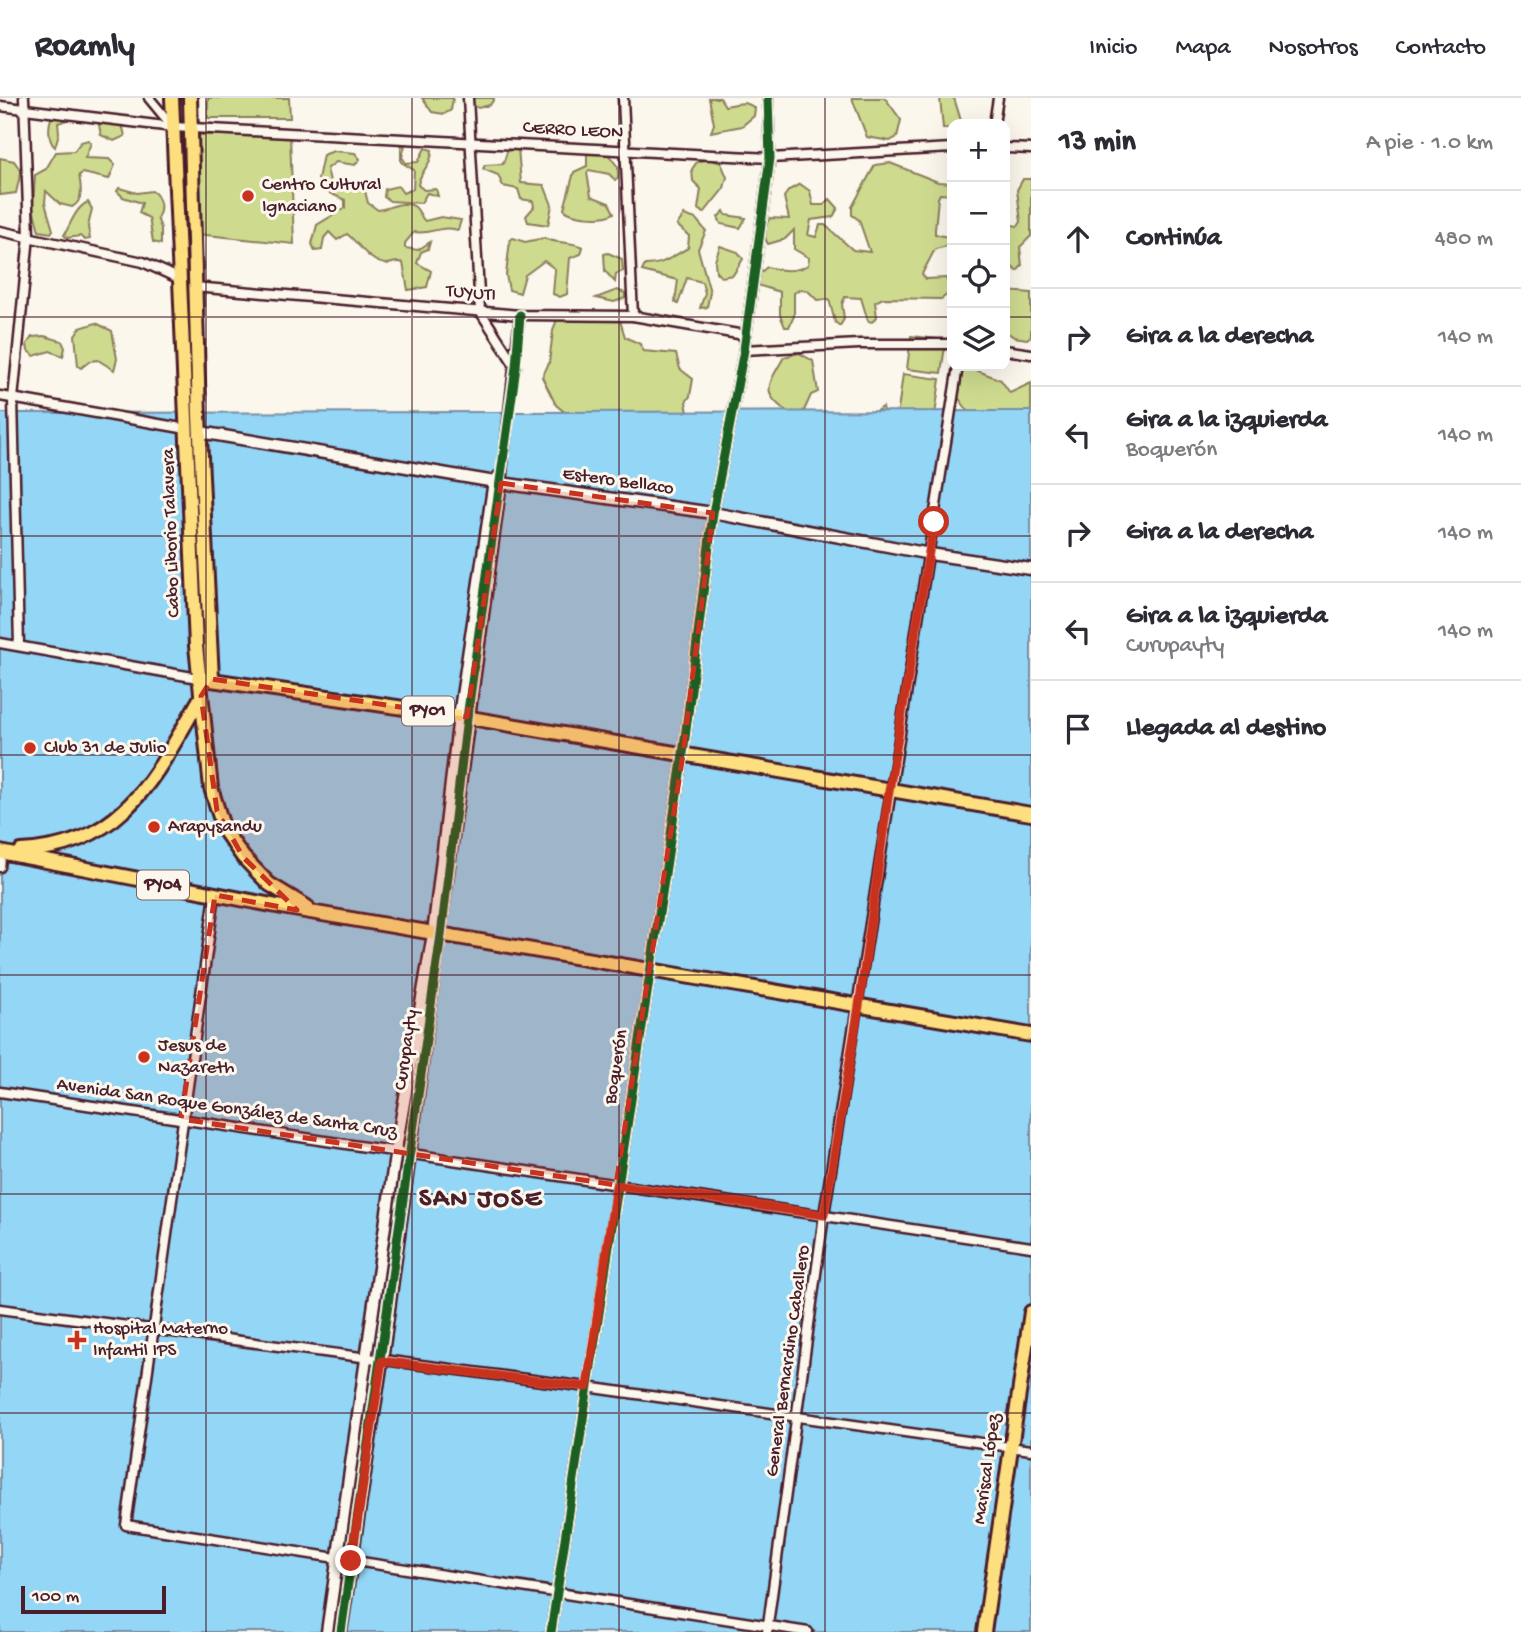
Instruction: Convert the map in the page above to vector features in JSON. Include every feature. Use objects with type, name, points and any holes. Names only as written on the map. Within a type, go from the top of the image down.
[{"type":"main road","name":"Cabo Liborio Talavera","points":[[172,98],[180,279],[212,679]]},
{"type":"main road","name":"Cabo Liborio Talavera","points":[[190,98],[198,678],[211,788],[224,830],[243,857],[269,884],[302,905],[324,913]]},
{"type":"main road","name":"PY01","points":[[198,678],[644,746],[1031,814]]},
{"type":"main road","points":[[1,852],[51,850],[79,843],[123,811],[159,769],[212,679]]},
{"type":"main road","name":"PY04","points":[[1,852],[215,895],[324,913]]},
{"type":"main road","points":[[324,913],[650,972],[1031,1035]]},
{"type":"main road","name":"Mariscal López","points":[[984,1632],[1031,1312]]},
{"type":"street","points":[[19,646],[13,399],[29,236],[24,98]]},
{"type":"street","points":[[149,98],[173,127]]},
{"type":"street","points":[[467,98],[480,311],[516,367]]},
{"type":"street","points":[[623,98],[633,316]]},
{"type":"street","name":"Boquerón","points":[[551,1632],[616,1185],[683,754],[714,510],[744,349],[770,158],[768,98]]},
{"type":"street","points":[[995,119],[998,98]]},
{"type":"street","name":"CERRO LEON","points":[[0,106],[173,127],[770,158],[947,148]]},
{"type":"street","points":[[1010,148],[1031,149]]},
{"type":"street","points":[[0,231],[143,262],[180,279]]},
{"type":"street","name":"TUYUTI","points":[[194,287],[520,315],[633,316],[744,335]]},
{"type":"street","points":[[499,479],[516,367],[520,315]]},
{"type":"street","points":[[744,349],[859,344],[947,344]]},
{"type":"street","points":[[1010,351],[1031,354]]},
{"type":"street","name":"General Bernardino Caballero","points":[[767,1629],[799,1418],[824,1215],[957,371]]},
{"type":"street","name":"Estero Bellaco","points":[[0,396],[193,431],[714,510],[930,554],[1031,569]]},
{"type":"street","name":"Curupayty","points":[[341,1632],[411,1151],[463,717],[499,479]]},
{"type":"street","points":[[0,643],[198,678]]},
{"type":"street","points":[[0,867],[1,852]]},
{"type":"street","points":[[215,895],[181,1119],[155,1331],[126,1525],[767,1629],[808,1632]]},
{"type":"street","name":"Curupayty","points":[[327,1632],[396,1149],[437,934]]},
{"type":"street","name":"Avenida San Roque González de Santa Cruz","points":[[0,1092],[411,1151],[616,1185],[1031,1247]]},
{"type":"street","points":[[0,1309],[587,1387],[1031,1450]]},
{"type":"highlighted area","points":[[501,483],[713,513],[683,754],[616,1185],[181,1119],[215,895],[297,910],[243,857],[217,811],[201,696],[212,679],[467,717]]},
{"type":"green space","points":[[208,98],[289,98],[290,118],[208,118]]},
{"type":"green space","points":[[422,98],[453,98],[451,110],[444,114],[432,112]]},
{"type":"green space","points":[[471,98],[494,99],[490,105],[478,108],[471,103]]},
{"type":"green space","points":[[709,98],[720,98],[725,106],[747,104],[755,108],[754,116],[742,126],[711,132],[714,124]]},
{"type":"green space","points":[[852,98],[885,98],[901,120],[897,137],[890,141],[867,137]]},
{"type":"green space","points":[[940,98],[954,98],[960,119],[947,119],[947,128],[943,128]]},
{"type":"green space","points":[[53,114],[68,116],[70,119],[58,123],[59,133],[55,147],[49,131]]},
{"type":"green space","points":[[101,118],[142,122],[144,127],[122,124],[125,136],[114,141],[101,135],[98,120]]},
{"type":"green space","name":"Centro Cultural Ignaciano","points":[[195,135],[290,135],[294,244],[197,234]]},
{"type":"green space","points":[[88,140],[91,143],[85,158],[109,159],[115,165],[109,179],[83,173],[79,175],[80,197],[72,207],[60,204],[46,191],[45,203],[53,230],[51,233],[39,231],[33,208],[35,175],[46,169],[56,152],[74,151],[81,142]]},
{"type":"green space","points":[[405,145],[402,157],[406,163],[418,162],[425,148],[432,150],[418,185],[424,190],[436,189],[438,196],[427,193],[421,203],[390,201],[384,197],[385,189],[398,186],[403,193],[413,189],[414,170],[401,162],[401,146]]},
{"type":"green space","points":[[518,148],[521,183],[544,185],[552,205],[548,225],[528,222],[526,216],[534,207],[533,201],[521,199],[518,189],[503,186],[498,175],[483,169],[485,165],[503,164],[507,152]]},
{"type":"green space","points":[[593,148],[604,149],[618,167],[618,179],[615,180],[609,174],[589,170],[587,173],[591,196],[609,203],[614,213],[596,217],[580,216],[564,209],[574,172],[587,166],[587,153]]},
{"type":"green space","points":[[334,151],[355,153],[360,159],[355,165],[336,162],[327,169],[331,185],[364,187],[368,203],[378,210],[406,204],[415,207],[425,221],[441,217],[461,220],[458,230],[414,232],[405,243],[405,248],[418,250],[430,242],[428,249],[421,252],[417,263],[431,271],[427,287],[408,290],[403,263],[387,264],[375,261],[347,234],[337,240],[329,232],[324,238],[322,250],[315,251],[312,244],[317,225],[345,208],[345,200],[327,192],[318,179],[323,155]]},
{"type":"green space","points":[[0,158],[14,161],[21,171],[16,193],[0,195]]},
{"type":"green space","points":[[709,159],[721,163],[727,177],[724,188],[704,213],[698,209],[701,189],[693,181],[692,169],[697,162]]},
{"type":"green space","points":[[890,163],[938,182],[947,183],[947,195],[940,194],[938,198],[935,234],[947,237],[947,246],[935,249],[922,274],[926,279],[946,278],[947,295],[941,299],[883,298],[875,302],[877,317],[872,322],[868,321],[861,298],[845,297],[842,304],[844,319],[840,326],[835,322],[829,299],[817,300],[808,291],[801,289],[794,293],[794,316],[789,327],[785,327],[780,315],[780,292],[757,285],[755,277],[767,267],[788,270],[803,268],[808,265],[809,258],[794,249],[794,230],[785,239],[768,244],[765,231],[770,218],[789,219],[784,197],[789,190],[800,184],[810,191],[813,205],[824,205],[830,199],[838,208],[833,217],[811,220],[808,235],[816,237],[820,225],[825,225],[853,250],[870,252],[859,220],[852,215],[852,207],[875,165]]},
{"type":"green space","points":[[1023,179],[1031,179],[1031,236],[1020,247],[1022,266],[1017,271],[1010,265],[1010,225],[1018,226],[1021,222],[1017,190]]},
{"type":"green space","points":[[119,188],[137,193],[152,191],[157,196],[161,244],[153,242],[149,218],[139,213],[142,203],[123,197],[117,191]]},
{"type":"green space","points":[[88,202],[92,209],[88,227],[90,239],[85,240],[80,236],[67,238],[64,235],[74,217]]},
{"type":"green space","points":[[724,211],[726,215],[746,218],[740,228],[721,224],[718,217]]},
{"type":"green space","points":[[684,215],[696,219],[706,231],[698,249],[710,292],[707,307],[700,308],[705,293],[702,282],[687,278],[678,304],[675,302],[678,280],[642,271],[645,265],[663,262],[688,248],[689,236],[677,225]]},
{"type":"green space","points":[[513,238],[525,242],[544,238],[583,247],[581,254],[570,258],[567,294],[560,297],[553,294],[555,269],[544,261],[525,275],[520,293],[509,290],[506,275],[510,240]]},
{"type":"green space","points":[[720,246],[738,252],[743,259],[733,275],[721,277],[716,272],[715,261]]},
{"type":"green space","points":[[604,254],[622,259],[623,271],[616,274],[615,282],[605,271]]},
{"type":"green space","points":[[617,290],[625,293],[625,298],[614,302],[596,298]]},
{"type":"green space","points":[[1010,291],[1031,293],[1031,336],[1027,339],[1010,334]]},
{"type":"green space","points":[[560,310],[618,314],[625,337],[640,344],[643,351],[676,354],[680,369],[693,379],[686,402],[689,418],[567,414],[556,405],[542,377],[549,363],[553,331]]},
{"type":"green space","points":[[96,323],[112,331],[117,359],[114,370],[98,360],[90,361],[81,368],[78,366],[75,335],[80,328]]},
{"type":"green space","points":[[44,336],[62,341],[65,348],[63,356],[50,351],[34,356],[28,351],[27,344],[32,337]]},
{"type":"green space","points":[[911,336],[946,340],[941,373],[907,369]]},
{"type":"green space","points":[[799,353],[813,361],[818,392],[811,395],[798,424],[823,436],[867,433],[876,411],[883,407],[884,414],[907,439],[921,441],[925,455],[924,474],[898,481],[885,477],[875,468],[867,469],[864,484],[859,491],[854,477],[848,474],[811,482],[799,510],[784,505],[782,490],[754,454],[756,447],[769,439],[777,439],[789,429],[791,414],[774,400],[770,388],[774,374],[784,357]]},
{"type":"green space","points":[[955,371],[978,371],[1001,380],[1010,393],[1031,383],[1031,444],[971,415],[952,389]]},
{"type":"green space","points":[[903,374],[940,379],[933,430],[896,425]]},
{"type":"water","points":[[1031,411],[1031,1632],[0,1632],[0,413]]},
{"type":"cycle path","points":[[551,1632],[683,754],[713,513],[744,350],[770,158],[768,98]]},
{"type":"cycle path","points":[[341,1632],[441,935],[467,718],[516,367],[520,315]]},
{"type":"place","name":"Centro Cultural Ignaciano","points":[[248,196]]},
{"type":"place","name":"Club 31 de Julio","points":[[30,748]]},
{"type":"place","name":"Arapysandu","points":[[154,827]]},
{"type":"place","name":"Jesus de Nazareth","points":[[144,1057]]},
{"type":"place","name":"Hospital Materno Infantil IPS","points":[[77,1340]]},
{"type":"district","name":"SAN JOSE","points":[[481,1200]]},
{"type":"route","points":[[351,1561],[382,1361],[587,1387],[616,1185],[824,1215],[859,1006],[889,791],[934,522]]}]
